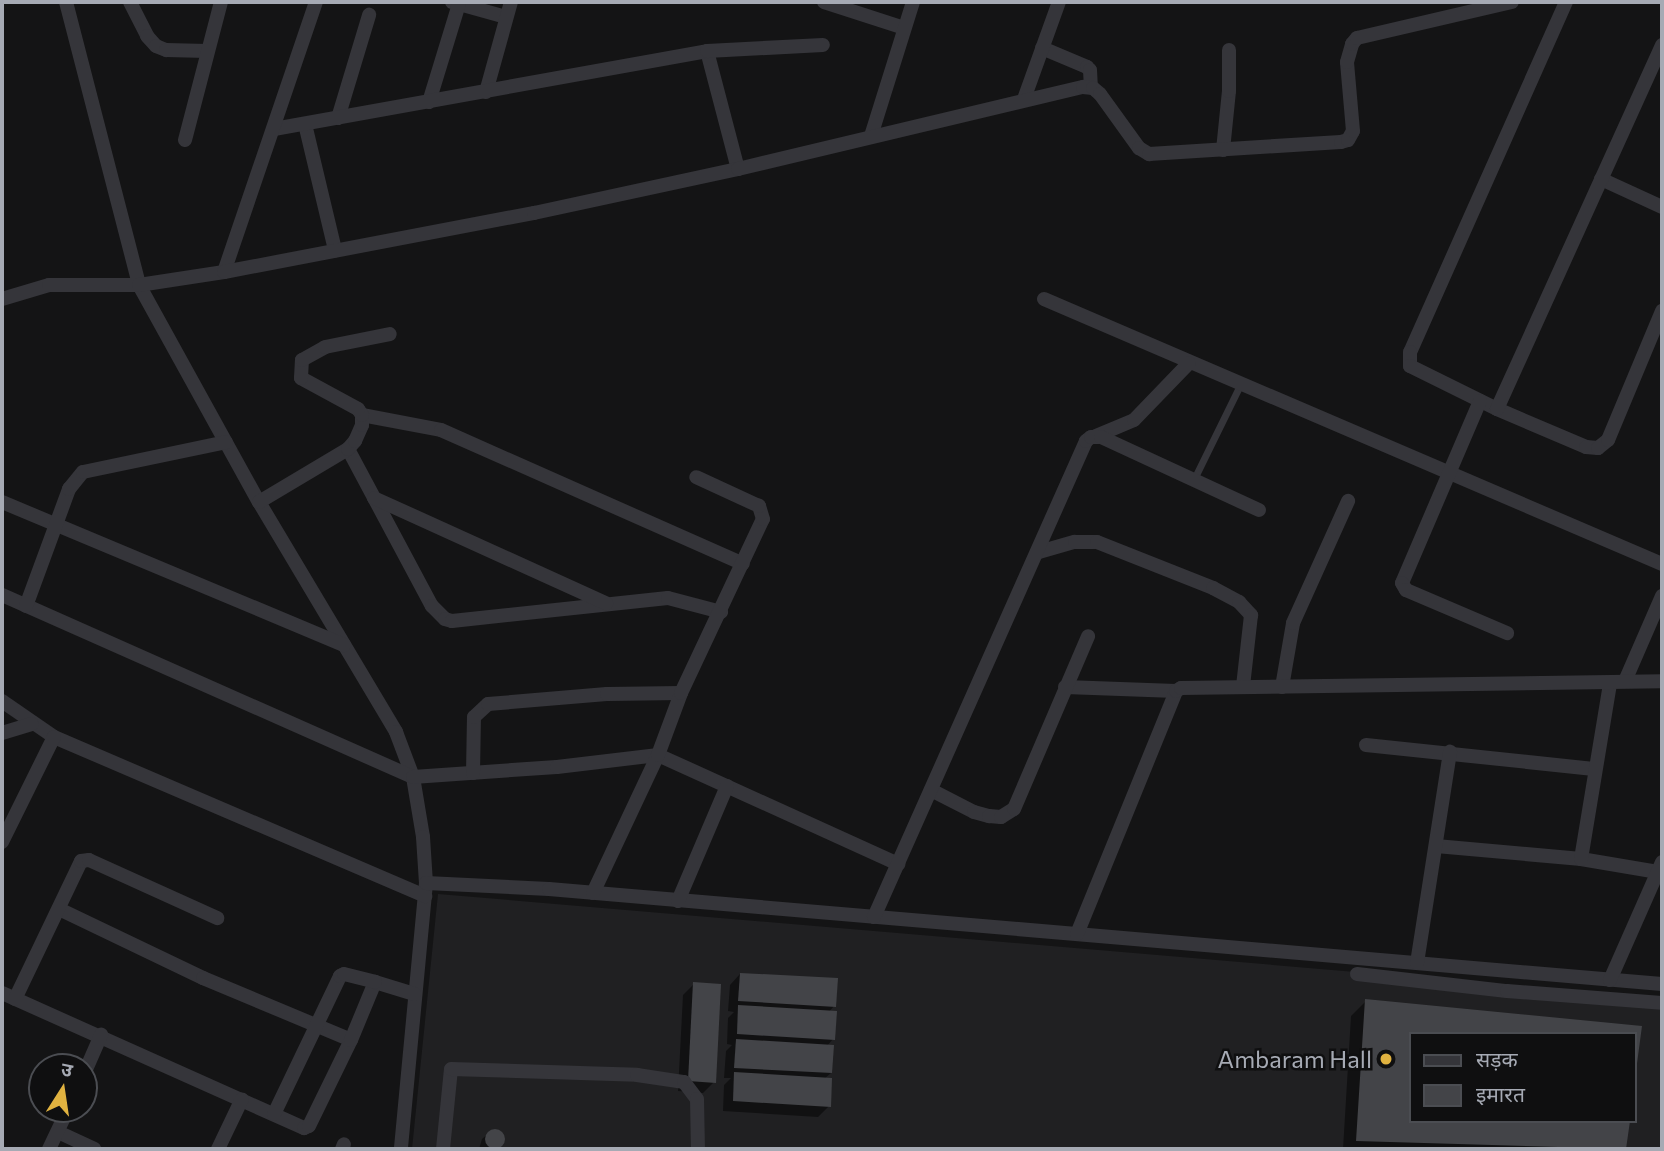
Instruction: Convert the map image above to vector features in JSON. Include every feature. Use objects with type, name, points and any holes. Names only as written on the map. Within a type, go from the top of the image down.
[{"type":"street","points":[[66,2],[139,285],[259,502],[396,732],[413,777],[423,836],[425,890],[401,1149]]},
{"type":"street","points":[[130,2],[147,36],[156,46],[166,50],[207,51]]},
{"type":"street","points":[[185,140],[222,2]]},
{"type":"street","points":[[225,272],[316,2]]},
{"type":"street","points":[[486,92],[511,2]]},
{"type":"street","points":[[824,2],[904,28]]},
{"type":"street","points":[[871,136],[914,2]]},
{"type":"street","points":[[1024,99],[1059,2]]},
{"type":"street","points":[[2,299],[49,285],[139,285],[225,272],[534,213],[738,169],[1024,99],[1091,87],[1100,94],[1139,148],[1149,154],[1348,140],[1353,131],[1347,62],[1352,44],[1357,38],[1512,2]]},
{"type":"street","points":[[1566,2],[1409,358],[1413,370],[1497,409],[1587,447],[1598,449],[1603,445],[1662,311]]},
{"type":"street","points":[[429,102],[456,3],[506,17]]},
{"type":"street","points":[[338,118],[369,15]]},
{"type":"street","points":[[274,129],[707,51],[823,44]]},
{"type":"street","points":[[1497,409],[1662,45]]},
{"type":"street","points":[[1042,48],[1087,67],[1090,70],[1091,87]]},
{"type":"street","points":[[1223,150],[1229,50]]},
{"type":"street","points":[[707,51],[738,169]]},
{"type":"street","points":[[306,124],[335,250]]},
{"type":"street","points":[[1601,179],[1662,206]]},
{"type":"street","points":[[1044,299],[1662,564]]},
{"type":"street","points":[[390,334],[316,350],[306,356],[300,365],[301,378],[348,402],[362,415],[441,430],[743,564]]},
{"type":"street","points":[[874,917],[1039,552],[1083,446],[1091,437],[1134,420],[1189,363]]},
{"type":"street","points":[[1479,401],[1402,579],[1406,590],[1507,633]]},
{"type":"street","points":[[259,502],[348,449],[360,433],[362,415]]},
{"type":"street","points":[[1096,436],[1259,510]]},
{"type":"street","points":[[26,606],[69,489],[83,472],[226,442]]},
{"type":"street","points":[[348,449],[432,606],[445,619],[452,621],[675,598],[720,612]]},
{"type":"street","points":[[593,893],[658,755],[681,693],[763,519],[762,508],[696,477]]},
{"type":"street","points":[[374,498],[607,604]]},
{"type":"street","points":[[1282,687],[1293,623],[1348,501]]},
{"type":"street","points":[[2,502],[344,645]]},
{"type":"street","points":[[1039,552],[1075,541],[1097,542],[1239,602],[1251,615],[1243,686]]},
{"type":"street","points":[[2,595],[413,777],[658,755],[898,864]]},
{"type":"street","points":[[1581,859],[1594,769],[1617,682],[1662,596]]},
{"type":"street","points":[[932,790],[974,812],[989,816],[1008,814],[1014,809],[1088,636]]},
{"type":"street","points":[[1065,687],[1176,691],[1189,686],[1662,681]]},
{"type":"street","points":[[1077,934],[1176,691]]},
{"type":"street","points":[[473,773],[474,717],[488,705],[607,694],[681,693]]},
{"type":"street","points":[[2,701],[54,737],[425,890],[593,893],[1662,984]]},
{"type":"street","points":[[2,733],[32,724]]},
{"type":"street","points":[[2,842],[54,737]]},
{"type":"street","points":[[1366,745],[1594,769]]},
{"type":"street","points":[[1416,963],[1450,752]]},
{"type":"street","points":[[678,901],[727,786]]},
{"type":"street","points":[[1436,846],[1660,867],[1610,980]]},
{"type":"street","points":[[217,918],[85,860],[78,864],[59,909],[8,996],[101,1035],[301,1127],[309,1126],[351,1040],[375,982]]},
{"type":"street","points":[[59,909],[203,978],[351,1040]]},
{"type":"street","points":[[274,1114],[340,976],[344,974],[414,994]]},
{"type":"street","points":[[1357,974],[1507,991],[1662,1003]]},
{"type":"street","points":[[93,1053],[101,1035]]},
{"type":"street","points":[[443,1149],[451,1069],[637,1075],[684,1082],[697,1099],[698,1149]]},
{"type":"street","points":[[218,1149],[242,1099]]},
{"type":"street","points":[[49,1149],[62,1123]]},
{"type":"street","points":[[58,1132],[93,1149]]},
{"type":"lane","points":[[1194,479],[1240,385]]},
{"type":"shaded area","points":[[438,894],[1662,998],[1662,1149],[412,1149]]},
{"type":"building","points":[[740,973],[838,978],[836,1007],[738,1001]]},
{"type":"building","points":[[693,982],[721,984],[716,1083],[688,1081]]},
{"type":"building","name":"Ambaram Hall","points":[[1365,999],[1642,1026],[1636,1071],[1636,1032],[1408,1032],[1408,1123],[1630,1123],[1626,1149],[1356,1141]]},
{"type":"building","points":[[738,1005],[837,1011],[835,1040],[737,1034]]},
{"type":"building","points":[[736,1039],[834,1045],[832,1073],[734,1068]]},
{"type":"building","points":[[734,1072],[832,1078],[831,1107],[733,1101]]},
{"type":"building","points":[[495,1129],[502,1132],[505,1139],[502,1146],[495,1149],[488,1146],[485,1139],[488,1132]]},
{"type":"place","name":"Ambaram Hall","points":[[1386,1059]]}]
